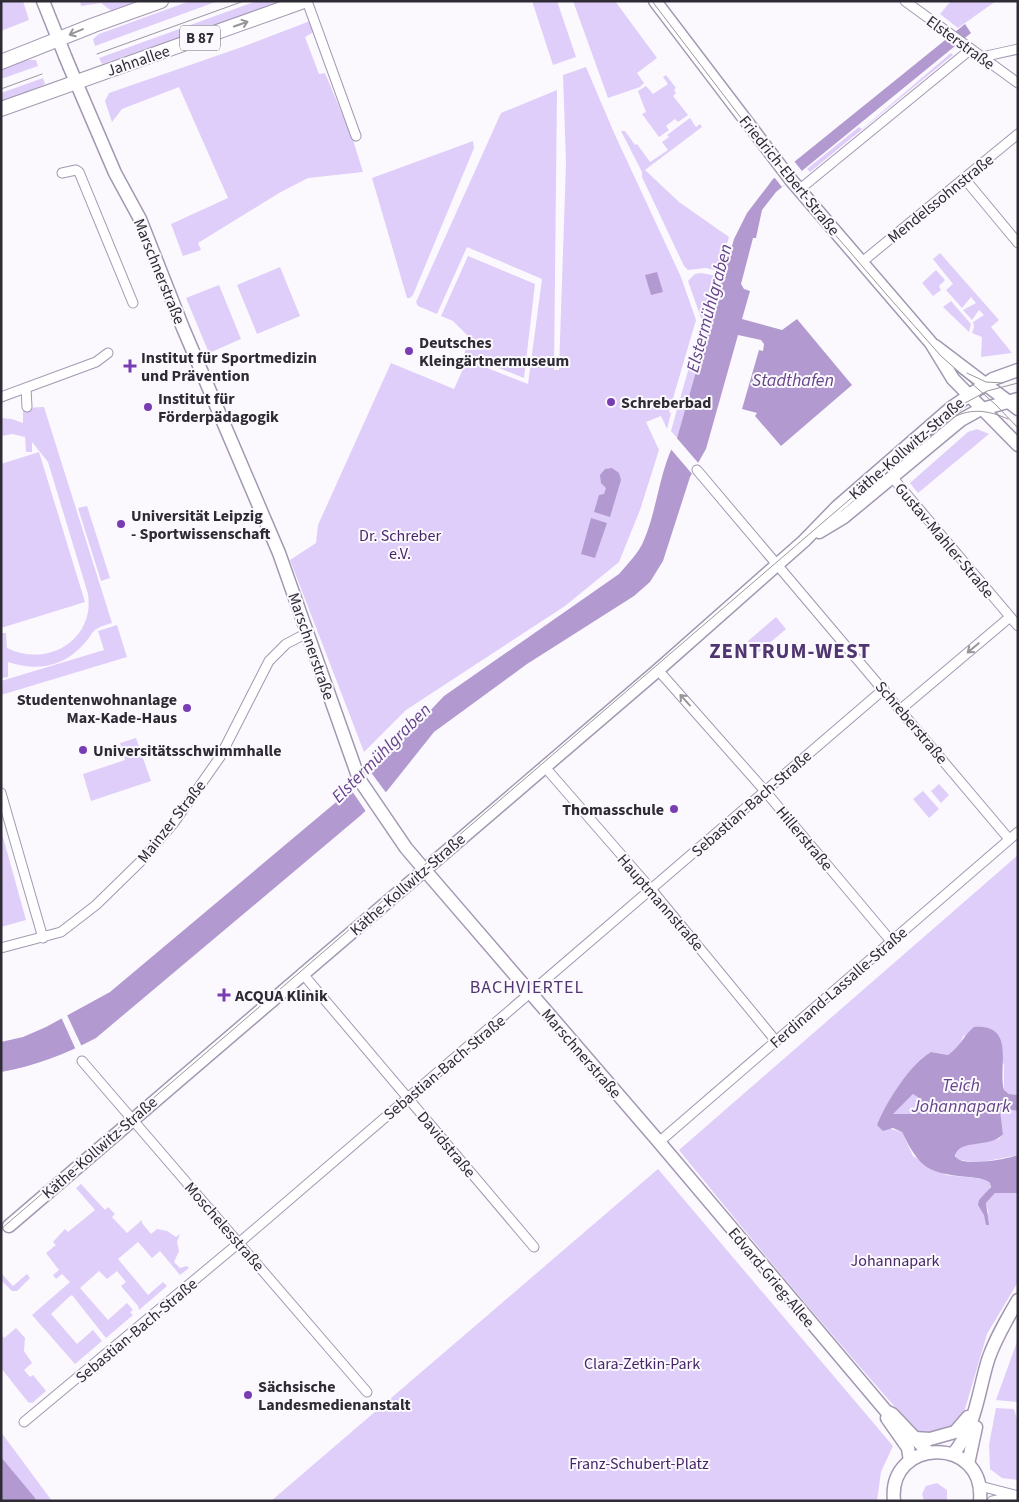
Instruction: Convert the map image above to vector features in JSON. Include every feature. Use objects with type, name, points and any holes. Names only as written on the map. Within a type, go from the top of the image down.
[{"type":"main road","name":"Marschnerstraße","points":[[43,1],[115,173],[140,219],[279,554],[359,779],[406,848],[659,1142]]},
{"type":"main road","points":[[1,62],[161,1]]},
{"type":"main road","name":"Jahnallee","points":[[1,109],[305,1]]},
{"type":"main road","name":"Friedrich-Ebert-Straße","points":[[655,1],[791,180],[931,343],[984,384],[1014,404]]},
{"type":"main road","name":"Friedrich-Ebert-Straße","points":[[931,343],[946,371],[1018,445]]},
{"type":"main road","name":"Käthe-Kollwitz-Straße","points":[[9,1226],[131,1119],[658,670],[804,542],[837,507],[968,395],[1000,375],[1018,370]]},
{"type":"main road","name":"Käthe-Kollwitz-Straße","points":[[804,542],[844,516],[958,423],[983,409],[1014,404]]},
{"type":"main road","name":"Edvard-Grieg-Allee","points":[[659,1142],[886,1411],[892,1414],[928,1452]]},
{"type":"main road","points":[[953,1454],[966,1436],[976,1410],[989,1357],[1000,1332],[1018,1300]]},
{"type":"main road","points":[[915,1438],[930,1439],[955,1432],[976,1410]]},
{"type":"main road","points":[[968,1464],[976,1428],[976,1410]]},
{"type":"main road","name":"Edvard-Grieg-Allee","points":[[886,1411],[887,1418],[908,1448],[910,1460]]},
{"type":"main road","points":[[894,1501],[896,1478],[910,1460],[928,1452],[953,1454],[968,1464],[980,1486],[980,1501]]},
{"type":"street","points":[[305,1],[356,136]]},
{"type":"street","name":"Elsterstraße","points":[[905,1],[1018,83]]},
{"type":"street","points":[[791,180],[971,49]]},
{"type":"street","points":[[982,57],[1018,49]]},
{"type":"street","name":"Mendelssohnstraße","points":[[862,262],[1018,134]]},
{"type":"street","points":[[62,173],[76,170],[79,172],[134,303]]},
{"type":"street","points":[[964,178],[1018,243]]},
{"type":"street","points":[[1,397],[96,362],[108,354]]},
{"type":"street","points":[[26,388],[27,408]]},
{"type":"street","name":"Schreberstraße","points":[[696,470],[776,566],[901,709],[1009,839]]},
{"type":"street","name":"Gustav-Mahler-Straße","points":[[892,477],[1018,626]]},
{"type":"street","points":[[901,709],[1010,617]]},
{"type":"street","name":"Mainzer Straße","points":[[1,948],[61,932],[96,904],[140,862],[173,824],[220,757],[270,661],[286,644],[307,633]]},
{"type":"street","name":"Hillerstraße","points":[[658,670],[765,791],[891,941]]},
{"type":"street","name":"Sebastian-Bach-Straße","points":[[24,1422],[240,1242],[884,689]]},
{"type":"street","name":"Hauptmannstraße","points":[[544,766],[651,890],[776,1041]]},
{"type":"street","points":[[1,793],[43,938]]},
{"type":"street","name":"Ferdinand-Lassalle-Straße","points":[[659,1142],[1018,832]]},
{"type":"street","name":"Davidstraße","points":[[302,973],[534,1247]]},
{"type":"street","name":"Moschelesstraße","points":[[82,1061],[240,1242],[367,1392]]},
{"type":"street","points":[[980,1486],[1015,1496]]},
{"type":"street","points":[[992,1501],[1015,1496]]},
{"type":"green space","points":[[1,1],[23,1],[29,20],[1,31]]},
{"type":"green space","points":[[80,1],[147,1],[114,13],[101,3],[81,6]]},
{"type":"green space","points":[[190,1],[218,1],[95,46],[93,39],[99,34]]},
{"type":"green space","points":[[257,1],[283,1],[102,64],[99,58]]},
{"type":"green space","points":[[532,1],[557,1],[576,57],[553,65]]},
{"type":"green space","points":[[573,1],[615,1],[657,58],[637,73],[644,83],[640,87],[608,98]]},
{"type":"green space","points":[[951,1],[996,1],[958,28],[940,14]]},
{"type":"green space","points":[[310,21],[314,32],[305,37],[319,74],[325,73],[353,140],[363,172],[308,178],[279,193],[198,243],[201,250],[183,256],[171,224],[228,198],[179,87],[122,109],[112,122],[105,101],[109,93],[242,47]]},
{"type":"green space","points":[[951,53],[953,55],[810,172],[807,169],[859,127],[862,129]]},
{"type":"green space","points":[[28,60],[36,60],[38,66],[1,79],[1,68]]},
{"type":"green space","name":"Dr. Schreber e.V.","points":[[586,67],[615,135],[681,277],[696,320],[669,412],[671,413],[667,429],[661,416],[646,422],[659,450],[640,510],[619,562],[565,606],[406,710],[364,752],[290,560],[316,543],[318,525],[391,363],[454,389],[467,360],[528,384],[542,279],[467,247],[437,314],[418,306],[416,302],[501,113],[557,90],[554,370],[559,370],[566,163],[563,75]]},
{"type":"green space","points":[[666,75],[676,88],[674,90],[676,93],[673,96],[688,115],[678,122],[675,119],[666,126],[669,130],[659,137],[642,114],[646,112],[638,91],[646,86],[653,94],[668,84],[663,77]]},
{"type":"green space","points":[[43,78],[45,84],[1,102],[1,93]]},
{"type":"green space","points":[[690,118],[696,127],[700,124],[702,127],[645,170],[679,202],[729,237],[719,271],[706,268],[688,270],[684,266],[642,177],[642,172],[621,131],[625,131],[650,162],[668,150],[662,142],[669,137],[667,135]]},
{"type":"green space","points":[[473,141],[474,148],[413,295],[407,298],[372,178]]},
{"type":"green space","points":[[940,253],[999,320],[991,327],[1012,353],[981,357],[982,337],[972,333],[973,322],[984,315],[979,310],[972,320],[963,310],[976,303],[971,297],[962,308],[946,290],[953,284],[933,259]]},
{"type":"green space","points":[[468,256],[535,284],[524,378],[464,354],[470,338],[453,321],[441,316]]},
{"type":"green space","points":[[280,267],[300,316],[257,334],[237,285]]},
{"type":"green space","points":[[936,270],[945,280],[939,286],[941,290],[933,296],[922,283]]},
{"type":"green space","points":[[701,273],[717,276],[716,281],[722,282],[677,438],[671,431],[702,321],[688,281],[695,274]]},
{"type":"green space","points":[[219,285],[241,339],[209,353],[186,298]]},
{"type":"green space","points":[[951,301],[971,324],[969,332],[943,307]]},
{"type":"green space","points":[[44,407],[112,623],[95,630],[72,655],[55,664],[37,667],[8,662],[8,677],[2,678],[1,633],[6,633],[7,648],[22,653],[38,654],[52,652],[65,646],[76,637],[84,625],[88,610],[88,594],[48,462],[32,442],[32,452],[26,452],[25,437],[12,434],[1,436],[1,418],[23,423],[23,408]]},
{"type":"green space","points":[[977,429],[989,434],[918,493],[910,483],[968,432]]},
{"type":"green space","points":[[39,452],[85,602],[1,628],[1,464]]},
{"type":"green space","points":[[87,506],[110,578],[101,581],[78,508]]},
{"type":"green space","points":[[776,617],[786,629],[758,653],[748,641]]},
{"type":"green space","points":[[117,625],[127,657],[1,695],[1,681],[104,650],[98,631]]},
{"type":"green space","points":[[136,738],[151,781],[91,801],[83,774],[125,760],[120,743]]},
{"type":"green space","points":[[939,784],[949,795],[941,803],[931,791]]},
{"type":"green space","points":[[923,791],[939,809],[929,818],[913,799]]},
{"type":"green space","points":[[1,830],[26,920],[1,927]]},
{"type":"green space","name":"Johannapark","points":[[1018,855],[1018,1095],[1009,1094],[1004,1090],[1004,1064],[964,1035],[958,1048],[948,1055],[931,1052],[915,1065],[886,1106],[877,1125],[902,1132],[913,1156],[946,1175],[985,1179],[991,1184],[989,1191],[979,1200],[989,1215],[986,1203],[995,1193],[1018,1193],[1018,1282],[987,1334],[963,1416],[950,1428],[929,1434],[918,1431],[910,1424],[880,1390],[679,1150]]},
{"type":"green space","points":[[913,1094],[919,1098],[913,1114],[892,1114]]},
{"type":"green space","points":[[1006,1109],[1018,1111],[1018,1155],[977,1163],[956,1159],[956,1151],[961,1146],[999,1139],[1003,1132],[999,1115],[1000,1111]]},
{"type":"green space","name":"Clara-Zetkin-Park","points":[[658,1169],[893,1446],[881,1472],[877,1501],[271,1501]]},
{"type":"green space","points":[[81,1184],[105,1210],[108,1207],[115,1214],[112,1217],[127,1233],[142,1220],[142,1223],[151,1234],[157,1229],[167,1231],[176,1237],[180,1234],[177,1242],[179,1251],[174,1262],[180,1268],[187,1266],[189,1268],[180,1275],[160,1251],[152,1258],[138,1242],[118,1259],[148,1295],[163,1282],[167,1286],[139,1310],[138,1306],[121,1286],[126,1282],[117,1271],[107,1279],[99,1271],[80,1288],[108,1320],[127,1303],[133,1310],[130,1312],[133,1315],[106,1338],[72,1295],[69,1297],[51,1314],[77,1344],[93,1330],[102,1341],[75,1364],[32,1315],[70,1282],[62,1274],[56,1279],[53,1275],[59,1270],[46,1253],[56,1245],[53,1242],[65,1229],[68,1232],[95,1210],[76,1188]]},
{"type":"green space","points":[[1,1273],[13,1286],[27,1274],[30,1278],[17,1291],[12,1291],[1,1280]]},
{"type":"green space","points":[[16,1328],[25,1338],[24,1351],[32,1363],[24,1370],[30,1377],[33,1375],[46,1391],[32,1403],[28,1402],[1,1368],[1,1334],[4,1338]]},
{"type":"green space","points":[[1018,1339],[1018,1402],[996,1400]]},
{"type":"green space","points":[[996,1408],[1014,1409],[1018,1423],[1018,1480],[1002,1478],[990,1469],[989,1445]]},
{"type":"green space","points":[[1,1432],[52,1501],[36,1501],[1,1457]]},
{"type":"green space","points":[[937,1483],[947,1490],[947,1501],[924,1501],[922,1494],[926,1486]]},
{"type":"water","name":"Stadthafen","points":[[965,24],[971,33],[776,192],[762,210],[756,238],[753,238],[741,284],[744,289],[750,291],[742,319],[782,330],[797,319],[852,385],[781,446],[755,416],[757,413],[742,409],[759,350],[763,351],[764,344],[761,340],[738,335],[706,449],[690,477],[663,561],[650,582],[634,596],[527,664],[434,732],[387,791],[360,816],[96,1038],[50,1059],[1,1072],[1,1042],[23,1037],[46,1027],[110,992],[372,772],[444,696],[619,574],[639,549],[649,527],[662,476],[677,438],[734,239],[747,213],[773,179]]},
{"type":"water","points":[[657,272],[663,292],[651,295],[645,275]]},
{"type":"water","points":[[612,468],[619,473],[621,480],[610,517],[594,512],[599,495],[604,494],[606,488],[601,483],[600,475],[605,469]]},
{"type":"water","points":[[591,518],[607,523],[595,558],[581,554]]},
{"type":"water","name":"Teich Johannapark","points":[[974,1027],[987,1028],[996,1032],[1002,1048],[1004,1090],[1009,1094],[1018,1095],[1018,1111],[1006,1109],[1000,1111],[1003,1134],[998,1139],[962,1147],[955,1156],[959,1160],[975,1162],[1004,1159],[1018,1155],[1018,1193],[995,1193],[986,1203],[989,1225],[986,1225],[984,1215],[978,1205],[979,1200],[991,1187],[990,1183],[980,1178],[934,1171],[914,1154],[902,1132],[893,1128],[883,1131],[877,1125],[886,1106],[915,1065],[931,1052],[948,1055],[956,1049]],"holes":[[[913,1094],[919,1098],[913,1114],[893,1114]]]},
{"type":"water","points":[[1,1457],[35,1498],[36,1501],[1,1501]]},
{"type":"pier","points":[[794,161],[802,171],[782,187],[774,177]]},
{"type":"pier","points":[[675,436],[700,465],[693,475],[669,447]]},
{"type":"pier","points":[[370,771],[387,794],[367,813],[350,788]]},
{"type":"pier","points":[[67,1015],[82,1047],[76,1050],[61,1017]]},
{"type":"tram line","points":[[97,54],[244,1]]},
{"type":"tram line","points":[[652,1],[789,181],[941,356],[996,405],[1018,428]]},
{"type":"tram line","points":[[1,89],[42,74]]},
{"type":"tram line","points":[[967,373],[986,382],[1003,383]]},
{"type":"tram line","points":[[1,1229],[956,408],[987,391],[1018,383]]},
{"type":"tram line","points":[[949,420],[964,413],[978,411],[1008,419]]},
{"type":"place","name":"Deutsches Kleingärtnermuseum","points":[[409,351]]},
{"type":"place","name":"Institut für Sportmedizin und Prävention","points":[[130,366]]},
{"type":"place","name":"Schreberbad","points":[[611,402]]},
{"type":"place","name":"Institut für Förderpädagogik","points":[[148,407]]},
{"type":"place","name":"Universität Leipzig - Sportwissenschaft","points":[[121,524]]},
{"type":"place","name":"Studentenwohnanlage Max-Kade-Haus","points":[[187,708]]},
{"type":"place","name":"Universitätsschwimmhalle","points":[[83,750]]},
{"type":"place","name":"Thomasschule","points":[[674,809]]},
{"type":"place","name":"ACQUA Klinik","points":[[224,995]]},
{"type":"place","name":"Sächsische Landesmedienanstalt","points":[[248,1395]]},
{"type":"district","name":"ZENTRUM-WEST","points":[[790,651]]},
{"type":"district","name":"BACHVIERTEL","points":[[527,987]]},
{"type":"water label","name":"Elstermühlgraben","points":[[709,308]]},
{"type":"water label","name":"Elstermühlgraben","points":[[381,753]]},
{"type":"park label","name":"Franz-Schubert-Platz","points":[[639,1463]]}]
